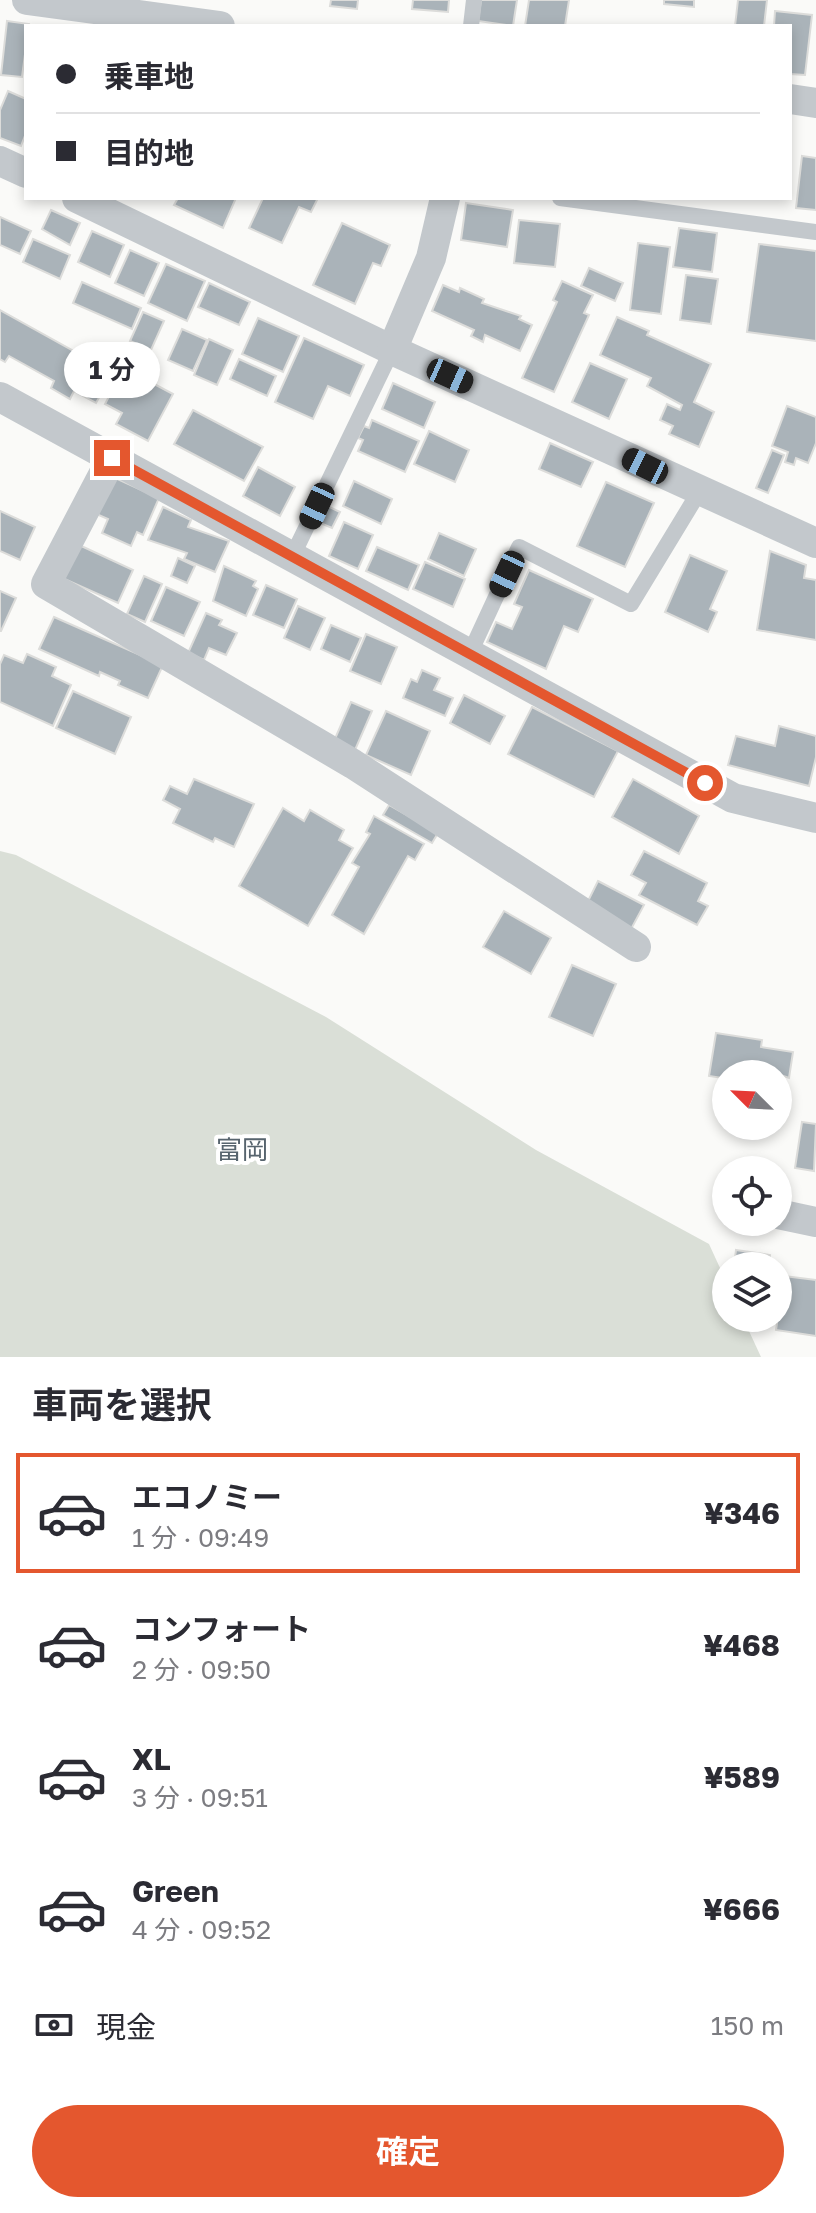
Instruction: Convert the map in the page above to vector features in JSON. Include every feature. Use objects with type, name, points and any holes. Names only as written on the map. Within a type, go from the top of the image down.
[{"type":"street","points":[[27,0],[205,24]]},
{"type":"street","points":[[792,99],[816,103]]},
{"type":"street","points":[[0,161],[24,172]]},
{"type":"street","points":[[81,200],[392,350],[816,543]]},
{"type":"street","points":[[392,350],[431,258],[445,200]]},
{"type":"street","points":[[0,397],[733,798],[816,818]]},
{"type":"street","points":[[112,458],[46,584],[365,771],[636,947]]},
{"type":"street","points":[[792,1217],[816,1222]]},
{"type":"lane","points":[[471,24],[474,0]]},
{"type":"lane","points":[[575,200],[816,232]]},
{"type":"lane","points":[[292,557],[392,350]]},
{"type":"lane","points":[[470,653],[519,547],[631,604],[699,492]]},
{"type":"shaded area","points":[[0,851],[16,855],[326,1017],[536,1150],[709,1244],[713,1252],[712,1332],[749,1332],[761,1357],[0,1357]]},
{"type":"building","points":[[331,0],[358,0],[357,9],[330,6]]},
{"type":"building","points":[[413,0],[449,0],[448,12],[412,9]]},
{"type":"building","points":[[481,0],[517,0],[513,24],[478,21]]},
{"type":"building","points":[[529,0],[569,0],[565,24],[525,24]]},
{"type":"building","points":[[664,0],[694,0],[694,7],[664,4]]},
{"type":"building","points":[[738,0],[767,0],[764,24],[735,24]]},
{"type":"building","points":[[775,11],[812,15],[805,75],[792,74],[792,24],[774,24]]},
{"type":"building","points":[[7,21],[29,24],[24,24],[22,77],[1,75]]},
{"type":"building","points":[[8,91],[24,98],[24,138],[21,146],[0,138],[0,110]]},
{"type":"building","points":[[802,156],[816,158],[816,210],[796,208]]},
{"type":"building","points":[[177,200],[235,200],[223,228],[174,205]]},
{"type":"building","points":[[262,200],[317,200],[311,212],[299,207],[282,243],[249,228]]},
{"type":"building","points":[[466,203],[513,210],[507,247],[461,240]]},
{"type":"building","points":[[51,210],[80,223],[70,245],[42,229]]},
{"type":"building","points":[[0,217],[31,231],[20,254],[0,245]]},
{"type":"building","points":[[519,220],[560,224],[555,267],[514,263]]},
{"type":"building","points":[[342,223],[390,245],[381,266],[373,263],[355,304],[313,285]]},
{"type":"building","points":[[679,228],[717,233],[712,272],[673,267]]},
{"type":"building","points":[[92,231],[124,245],[110,277],[78,262]]},
{"type":"building","points":[[33,239],[70,255],[60,279],[23,262]]},
{"type":"building","points":[[638,243],[670,247],[661,314],[630,310]]},
{"type":"building","points":[[759,244],[816,251],[816,341],[747,332]]},
{"type":"building","points":[[130,250],[159,263],[144,296],[115,283]]},
{"type":"building","points":[[166,264],[205,281],[187,321],[148,303]]},
{"type":"building","points":[[589,268],[623,283],[615,301],[581,286]]},
{"type":"building","points":[[686,275],[718,279],[711,324],[680,320]]},
{"type":"building","points":[[562,281],[593,295],[584,313],[589,315],[554,392],[522,378],[557,302],[553,300]]},
{"type":"building","points":[[82,282],[141,308],[132,329],[73,303]]},
{"type":"building","points":[[209,283],[250,302],[239,325],[198,307]]},
{"type":"building","points":[[443,285],[459,292],[460,288],[484,299],[482,303],[521,316],[519,319],[532,325],[520,351],[485,335],[483,342],[471,336],[474,330],[432,311]]},
{"type":"building","points":[[0,310],[113,373],[96,403],[74,391],[70,399],[51,388],[54,381],[9,356],[5,362],[0,359]]},
{"type":"building","points":[[143,312],[164,321],[151,350],[130,341]]},
{"type":"building","points":[[617,317],[649,331],[647,335],[711,364],[694,402],[714,412],[699,447],[669,434],[673,426],[660,420],[667,404],[680,410],[682,405],[647,386],[651,378],[600,355]]},
{"type":"building","points":[[258,318],[299,336],[283,372],[242,354]]},
{"type":"building","points":[[182,329],[207,340],[193,371],[168,360]]},
{"type":"building","points":[[304,338],[364,365],[350,396],[328,386],[313,419],[275,402]]},
{"type":"building","points":[[209,339],[233,350],[217,385],[194,375]]},
{"type":"building","points":[[239,359],[276,376],[267,396],[230,379]]},
{"type":"building","points":[[590,363],[627,379],[609,419],[572,402]]},
{"type":"building","points":[[124,368],[173,394],[148,441],[116,424],[122,413],[105,404]]},
{"type":"building","points":[[393,383],[435,402],[424,428],[382,409]]},
{"type":"building","points":[[787,406],[816,417],[816,443],[808,463],[796,458],[794,465],[785,462],[788,452],[772,446]]},
{"type":"building","points":[[193,410],[263,447],[244,481],[174,444]]},
{"type":"building","points":[[372,420],[419,441],[405,472],[358,451],[363,440],[358,438],[364,426],[369,428]]},
{"type":"building","points":[[429,431],[469,450],[455,482],[414,464]]},
{"type":"building","points":[[550,443],[593,462],[581,487],[539,469]]},
{"type":"building","points":[[772,450],[784,455],[768,493],[756,488]]},
{"type":"building","points":[[258,467],[295,487],[280,516],[243,496]]},
{"type":"building","points":[[111,476],[159,498],[143,535],[137,532],[131,546],[102,533],[108,519],[94,513]]},
{"type":"building","points":[[354,481],[392,499],[381,524],[343,506]]},
{"type":"building","points":[[606,482],[654,503],[625,567],[577,546]]},
{"type":"building","points":[[321,503],[340,512],[332,528],[313,520]]},
{"type":"building","points":[[163,507],[191,520],[188,527],[229,541],[215,572],[184,559],[187,553],[148,540]]},
{"type":"building","points":[[0,511],[35,527],[20,560],[0,551]]},
{"type":"building","points":[[344,522],[373,535],[358,569],[329,556]]},
{"type":"building","points":[[439,533],[476,549],[464,576],[428,559]]},
{"type":"building","points":[[77,544],[133,570],[118,603],[62,578]]},
{"type":"building","points":[[377,547],[419,565],[408,590],[366,571]]},
{"type":"building","points":[[770,551],[806,565],[804,578],[816,580],[816,640],[757,630]]},
{"type":"building","points":[[690,555],[727,571],[710,609],[717,612],[708,632],[665,612]]},
{"type":"building","points":[[178,558],[195,566],[187,583],[171,576]]},
{"type":"building","points":[[425,562],[465,579],[453,607],[413,589]]},
{"type":"building","points":[[224,566],[256,581],[253,586],[258,589],[246,616],[213,601]]},
{"type":"building","points":[[529,570],[593,599],[578,632],[564,626],[546,669],[487,642],[496,622],[512,629],[522,607],[514,604]]},
{"type":"building","points":[[144,576],[162,584],[145,622],[127,614]]},
{"type":"building","points":[[266,585],[297,599],[284,628],[253,615]]},
{"type":"building","points":[[166,587],[200,602],[184,636],[151,621]]},
{"type":"building","points":[[0,591],[16,598],[1,631],[0,631]]},
{"type":"building","points":[[298,606],[325,618],[310,650],[284,638]]},
{"type":"building","points":[[206,613],[222,620],[219,625],[237,633],[226,655],[209,648],[204,660],[188,653]]},
{"type":"building","points":[[54,617],[163,665],[148,698],[118,685],[120,681],[100,672],[99,676],[39,649]]},
{"type":"building","points":[[331,625],[361,638],[350,662],[321,649]]},
{"type":"building","points":[[366,634],[397,647],[381,684],[350,671]]},
{"type":"building","points":[[27,654],[56,667],[52,676],[71,685],[53,726],[0,702],[0,664],[4,655],[23,663]]},
{"type":"building","points":[[422,670],[440,678],[434,690],[453,698],[445,716],[403,698],[411,679],[417,682]]},
{"type":"building","points":[[73,691],[131,717],[115,754],[56,728]]},
{"type":"building","points":[[464,695],[505,716],[490,744],[450,723]]},
{"type":"building","points":[[351,702],[372,711],[355,750],[334,741]]},
{"type":"building","points":[[532,707],[618,751],[594,797],[508,754]]},
{"type":"building","points":[[386,711],[430,731],[411,775],[366,755]]},
{"type":"building","points":[[779,726],[816,736],[816,757],[809,786],[728,765],[736,736],[775,746]]},
{"type":"building","points":[[194,779],[254,804],[234,847],[215,838],[213,842],[173,823],[180,809],[163,800],[170,786],[187,794]]},
{"type":"building","points":[[633,779],[699,816],[679,854],[612,817]]},
{"type":"building","points":[[389,805],[438,833],[432,843],[383,815]]},
{"type":"building","points":[[283,808],[304,821],[310,810],[344,830],[339,840],[353,848],[308,926],[239,886]]},
{"type":"building","points":[[374,816],[424,844],[415,860],[408,856],[364,934],[332,915],[359,867],[352,863],[370,834],[366,832]]},
{"type":"building","points":[[644,851],[707,883],[698,901],[708,906],[697,925],[639,895],[646,883],[631,875]]},
{"type":"building","points":[[598,881],[644,905],[630,931],[585,907]]},
{"type":"building","points":[[504,911],[551,938],[531,974],[483,947]]},
{"type":"building","points":[[572,965],[616,984],[593,1036],[549,1017]]},
{"type":"building","points":[[716,1033],[762,1040],[761,1047],[793,1052],[792,1060],[712,1060],[712,1076],[709,1076]]},
{"type":"building","points":[[802,1122],[816,1124],[814,1171],[795,1168]]},
{"type":"building","points":[[792,1277],[816,1280],[816,1336],[789,1332],[792,1332]]},
{"type":"district","name":"富岡","points":[[242,1150]]},
{"type":"route","points":[[112,458],[705,783]]}]
